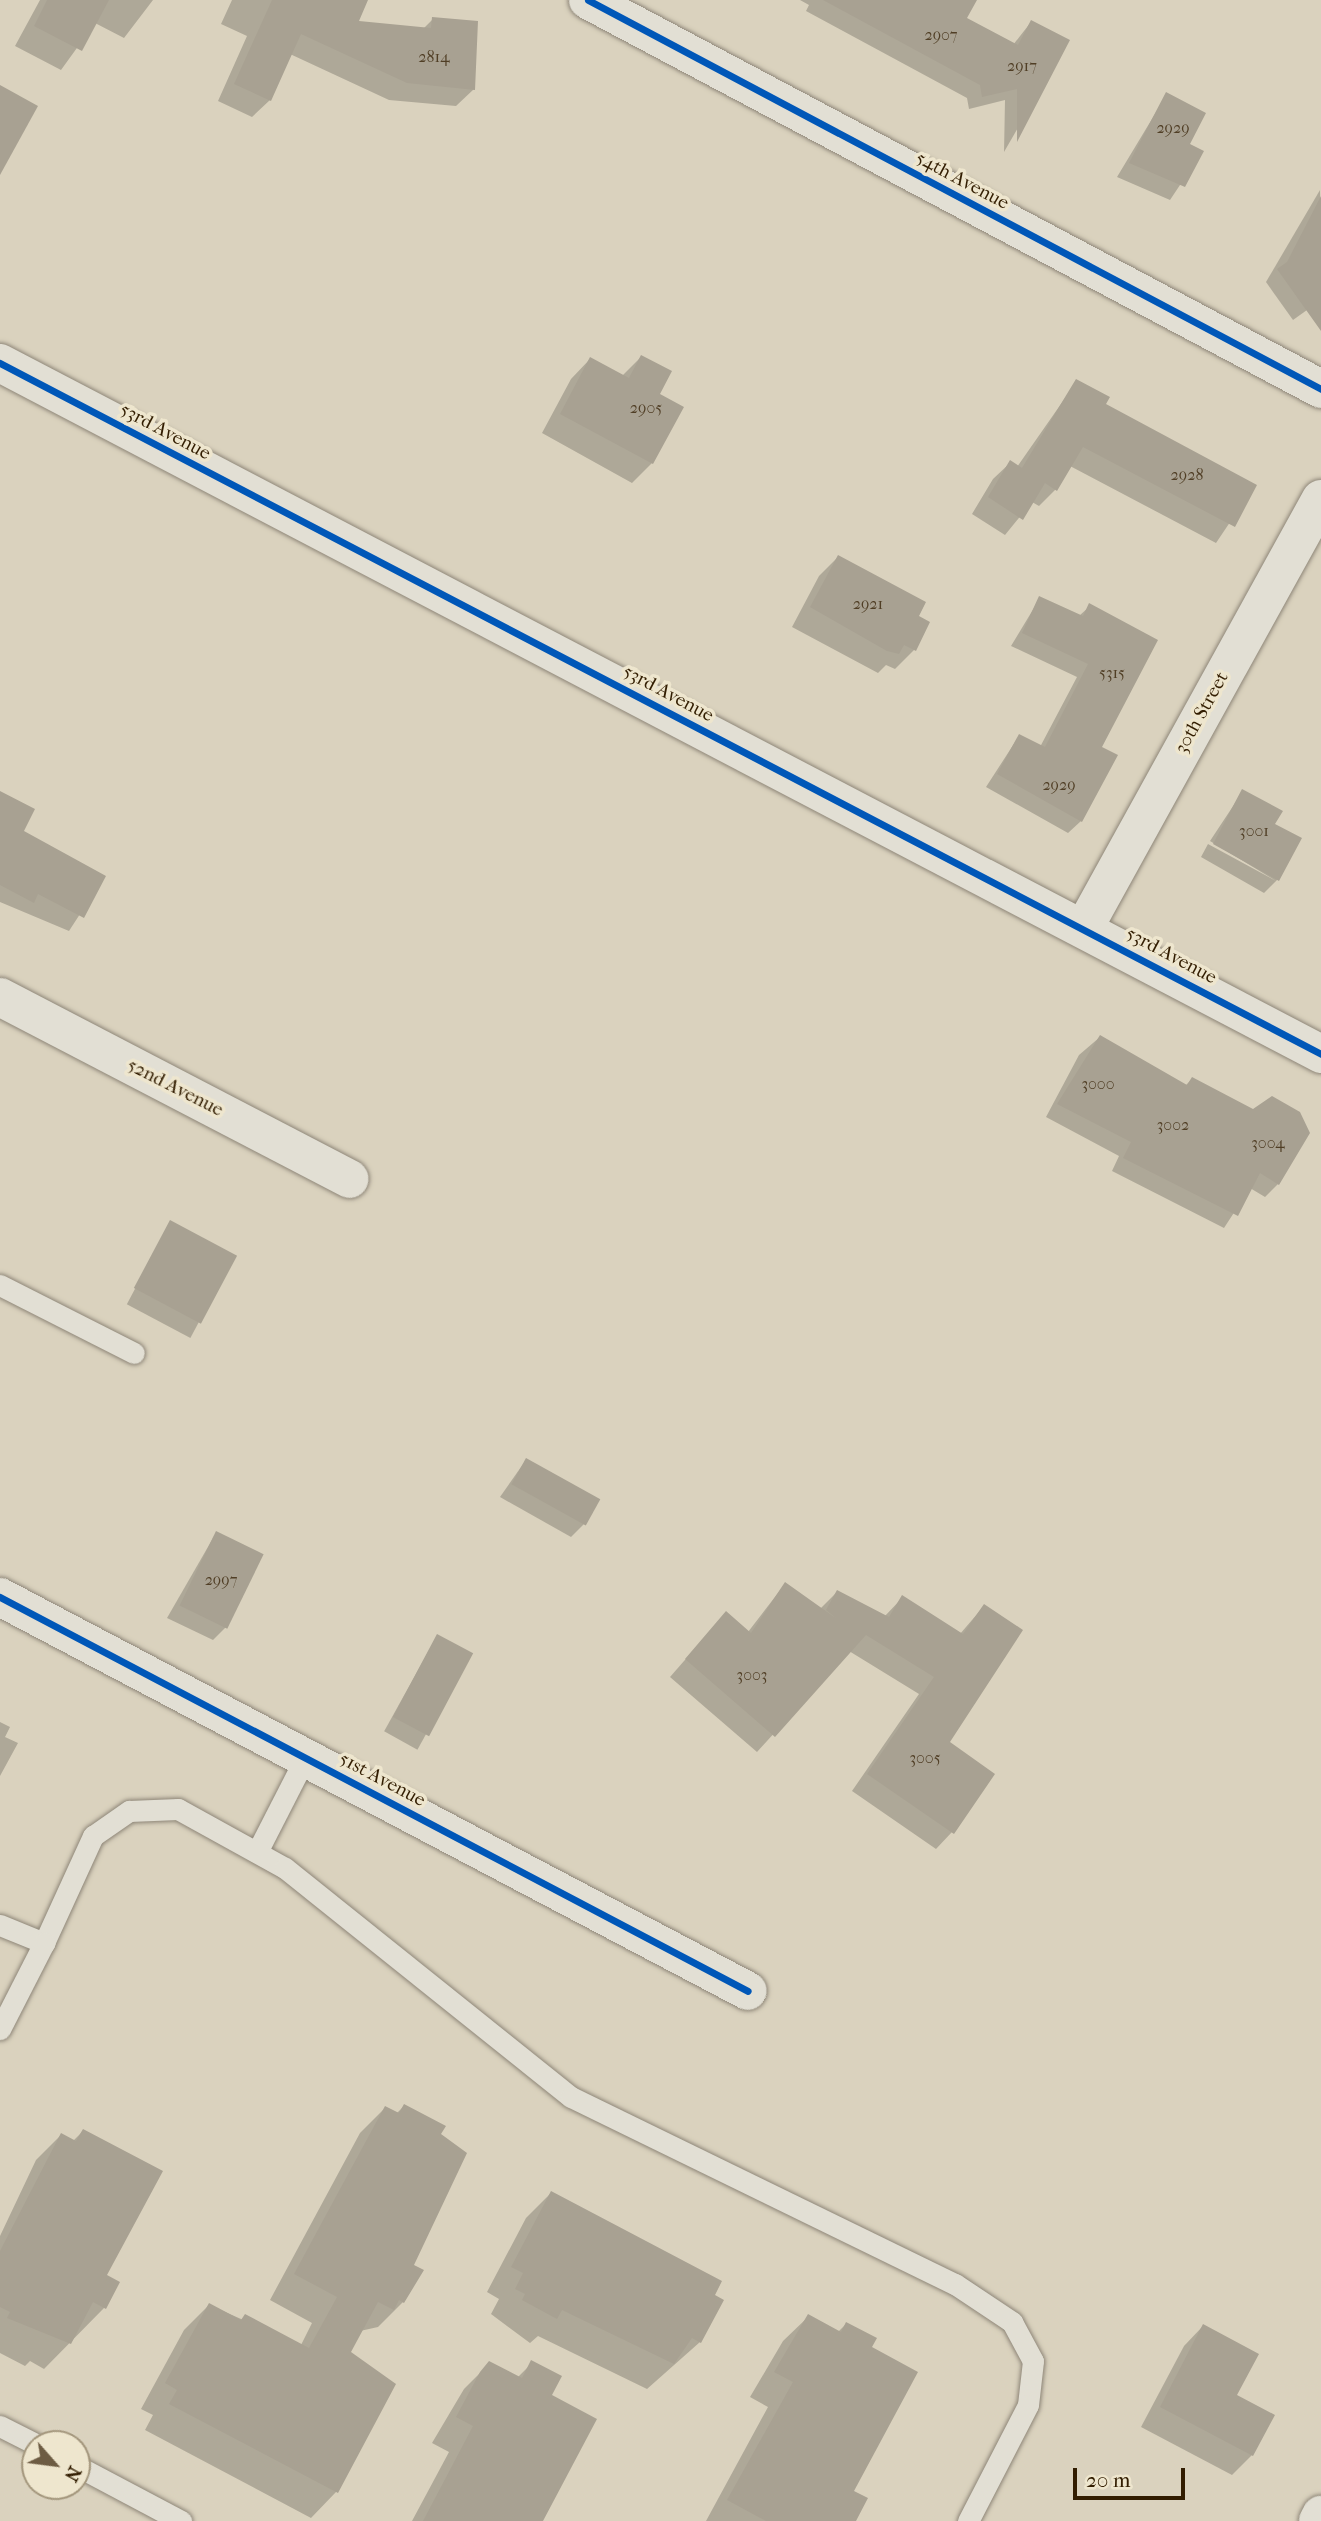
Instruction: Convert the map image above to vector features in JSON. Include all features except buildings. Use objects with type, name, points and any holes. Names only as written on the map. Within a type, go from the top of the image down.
[{"type":"street","name":"54th Avenue","points":[[588,0],[1321,389]]},
{"type":"street","name":"53rd Avenue","points":[[0,363],[1321,1054]]},
{"type":"street","name":"30th Street","points":[[1084,928],[1321,499]]},
{"type":"street","name":"52nd Avenue","points":[[0,997],[350,1179]]},
{"type":"street","name":"51st Avenue","points":[[0,1597],[748,1991]]},
{"type":"street","points":[[1318,2521],[1321,2515]]},
{"type":"lane","points":[[0,1285],[134,1353]]},
{"type":"lane","points":[[257,1852],[305,1758]]},
{"type":"lane","points":[[0,2029],[93,1836],[129,1811],[178,1809],[285,1868],[571,2097],[955,2284],[1012,2322],[1033,2361],[1028,2405],[968,2521]]},
{"type":"lane","points":[[0,1925],[44,1942]]},
{"type":"lane","points":[[0,2426],[21,2437]]},
{"type":"lane","points":[[91,2473],[181,2521]]},
{"type":"cycle path","points":[[588,0],[1321,389]]},
{"type":"cycle path","points":[[0,363],[1321,1054]]},
{"type":"cycle path","points":[[0,1597],[748,1991]]}]
